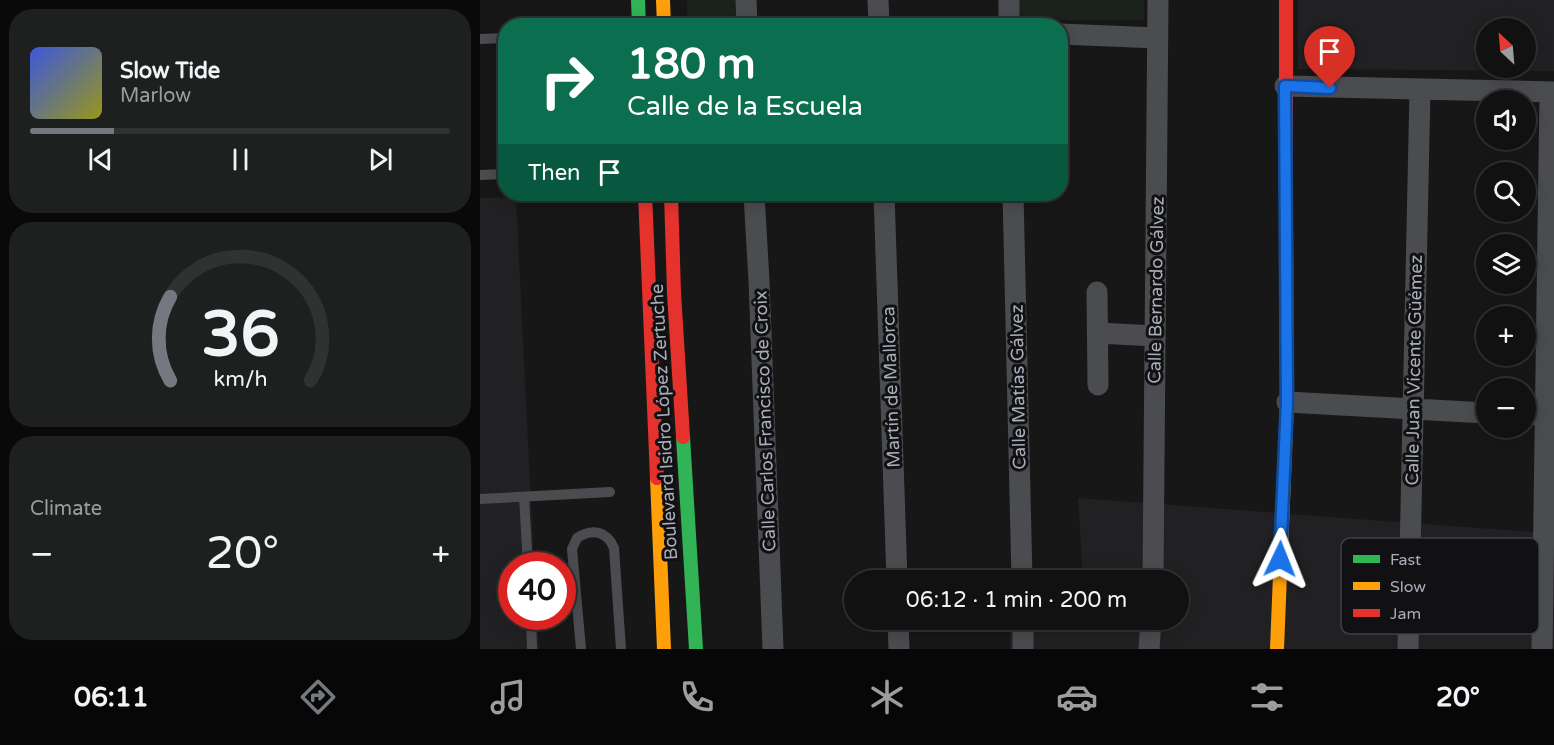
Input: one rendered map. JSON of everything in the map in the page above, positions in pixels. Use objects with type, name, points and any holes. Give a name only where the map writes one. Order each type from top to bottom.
[{"type":"main road","points":[[638,0],[639,18]]},
{"type":"main road","points":[[663,0],[664,18]]},
{"type":"main road","points":[[1277,649],[1287,402],[1286,0]]},
{"type":"main road","name":"Boulevard Isidro López Zertuche","points":[[645,201],[663,649]]},
{"type":"main road","name":"Boulevard Isidro López Zertuche","points":[[671,201],[674,293],[696,649]]},
{"type":"street","points":[[746,0],[747,18]]},
{"type":"street","points":[[878,0],[879,18]]},
{"type":"street","points":[[1009,0],[1009,18]]},
{"type":"street","name":"Calle Bernardo Gálvez","points":[[1153,570],[1158,0]]},
{"type":"street","points":[[1068,34],[1158,38]]},
{"type":"street","points":[[1285,86],[1552,92],[1542,415],[1542,649]]},
{"type":"street","name":"Calle Juan Vicente Güémez","points":[[1410,538],[1420,90]]},
{"type":"street","name":"Calle Carlos Francisco de Croix","points":[[754,201],[773,649]]},
{"type":"street","name":"Martín de Mallorca","points":[[884,201],[897,570]]},
{"type":"street","name":"Calle Matías Gálvez","points":[[1013,201],[1022,570]]},
{"type":"street","points":[[1097,292],[1098,385]]},
{"type":"street","points":[[1098,333],[1155,336]]},
{"type":"street","points":[[1287,402],[1476,413]]},
{"type":"street","points":[[898,630],[898,649]]},
{"type":"street","points":[[1023,630],[1023,649]]},
{"type":"street","points":[[1149,649],[1150,630]]},
{"type":"street","name":"Calle Juan Vicente Güémez","points":[[1408,634],[1408,649]]},
{"type":"lane","points":[[480,39],[498,38]]},
{"type":"lane","points":[[480,175],[498,174]]},
{"type":"lane","points":[[480,499],[610,492]]},
{"type":"lane","points":[[524,497],[527,552]]},
{"type":"lane","points":[[581,649],[572,549],[577,538],[592,531],[606,535],[614,548],[621,649]]},
{"type":"lane","points":[[531,630],[532,649]]},
{"type":"shaded area","points":[[687,0],[740,0],[740,18],[687,18]]},
{"type":"shaded area","points":[[1019,0],[1144,0],[1144,20],[1020,18]]},
{"type":"shaded area","points":[[1298,0],[1554,0],[1554,71],[1536,71],[1536,18],[1476,18],[1476,70],[1298,69]]},
{"type":"shaded area","points":[[480,198],[498,198],[498,201],[516,201],[533,552],[498,552],[498,630],[538,630],[539,649],[480,649]]},
{"type":"shaded area","points":[[1554,433],[1554,649],[1010,649],[1009,630],[1189,630],[1189,570],[1082,570],[1078,498],[1532,532],[1553,530]]},
{"type":"traffic: fast","points":[[638,0],[639,18]]},
{"type":"traffic: fast","points":[[683,437],[696,649]]},
{"type":"traffic: slow","points":[[663,0],[664,18]]},
{"type":"traffic: slow","points":[[1277,649],[1287,402],[1286,228]]},
{"type":"traffic: slow","points":[[657,478],[664,649]]},
{"type":"traffic: jam","points":[[1286,0],[1286,228]]},
{"type":"traffic: jam","points":[[645,201],[657,478]]},
{"type":"traffic: jam","points":[[671,201],[674,293],[683,437]]},
{"type":"route","points":[[1280,559],[1287,402],[1285,86],[1330,88]]}]
